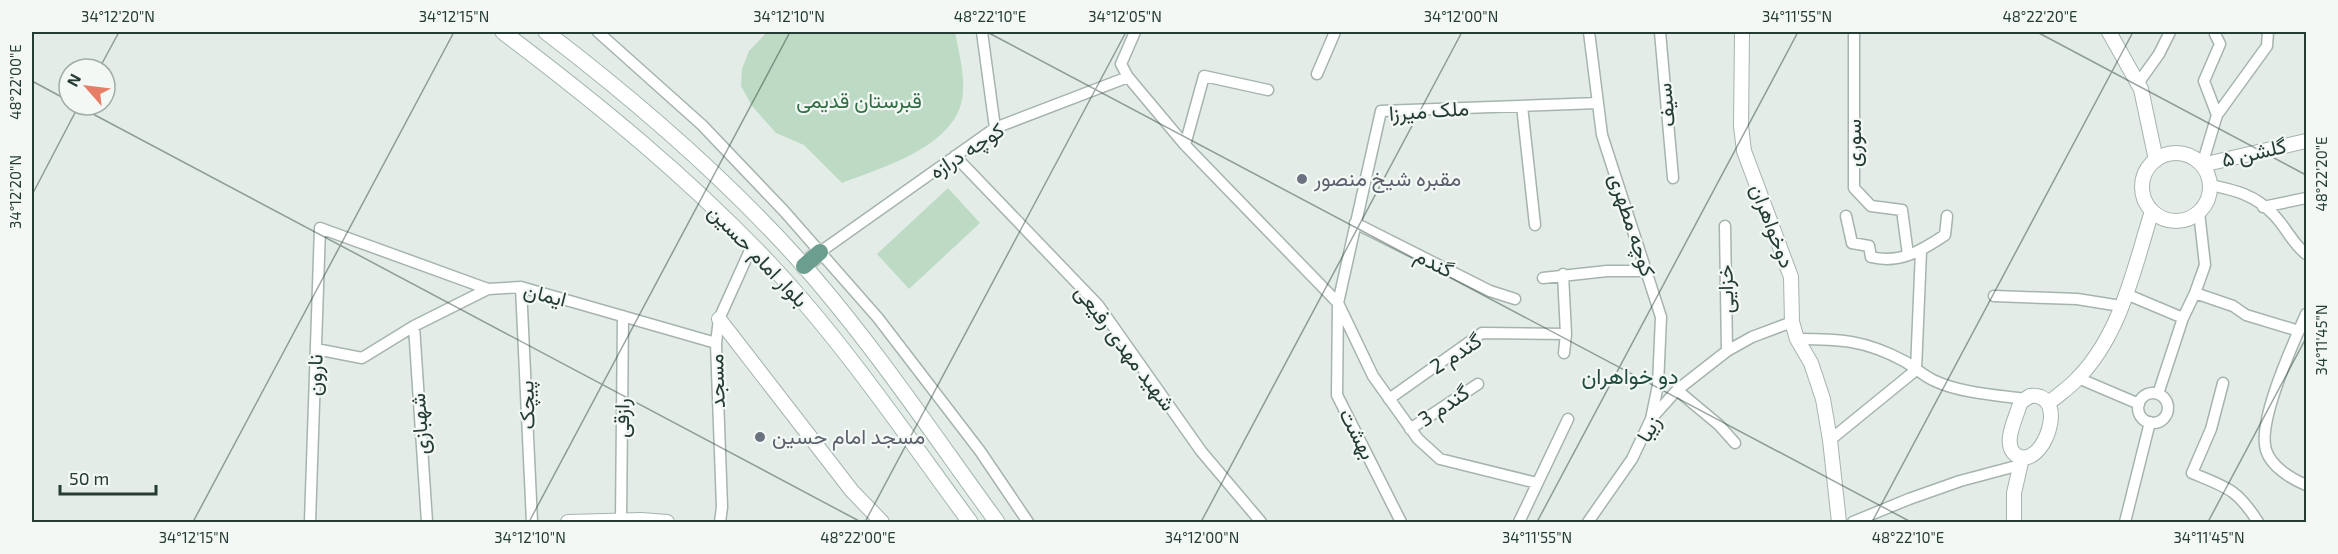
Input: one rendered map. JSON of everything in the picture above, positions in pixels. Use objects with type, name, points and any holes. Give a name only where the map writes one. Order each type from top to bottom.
[{"type":"main road","name":"بلوار امام حسین","points":[[503,32],[606,111],[687,183],[752,246],[808,307],[970,522]]},
{"type":"main road","name":"بلوار امام حسین","points":[[546,32],[615,85],[675,138],[740,198],[804,266],[887,370],[996,522]]},
{"type":"main road","points":[[804,266],[820,252]]},
{"type":"street","points":[[598,32],[612,36],[702,125],[878,318],[980,452],[1028,522]]},
{"type":"street","points":[[982,32],[995,128]]},
{"type":"street","points":[[1135,32],[1121,64],[1128,77],[1185,145],[1338,303],[1373,376],[1418,439],[1440,459],[1537,483]]},
{"type":"street","points":[[1317,74],[1335,32]]},
{"type":"street","name":"کوچه مطهری","points":[[1589,32],[1602,135],[1661,316],[1658,385],[1651,419]]},
{"type":"street","name":"سیف","points":[[1660,32],[1673,178]]},
{"type":"street","name":"دوخواهران","points":[[1742,32],[1741,126],[1744,151],[1791,277],[1792,322],[1797,339],[1811,363],[1822,399],[1830,440],[1839,522]]},
{"type":"street","name":"سوری","points":[[1854,32],[1854,188],[1871,206],[1902,210],[1908,255]]},
{"type":"street","points":[[2109,32],[2139,82],[2156,160]]},
{"type":"street","points":[[2139,82],[2159,54],[2170,32]]},
{"type":"street","points":[[2202,165],[2217,115],[2267,46],[2268,32]]},
{"type":"street","points":[[2215,34],[2220,44],[2204,81],[2217,115]]},
{"type":"street","points":[[1185,145],[1204,76],[1268,90]]},
{"type":"street","name":"کوچه درازه","points":[[820,252],[995,128],[1128,77]]},
{"type":"street","name":"ملک میرزا","points":[[1338,303],[1381,111],[1598,103]]},
{"type":"street","points":[[1522,106],[1535,225]]},
{"type":"street","name":"گلشن ۵","points":[[2202,165],[2307,141]]},
{"type":"street","points":[[2169,154],[2184,154],[2202,165],[2210,185],[2208,200],[2199,212],[2188,219],[2176,221],[2163,218],[2152,211],[2144,199],[2142,185],[2146,171],[2156,160],[2169,154]]},
{"type":"street","name":"شهید مهدی رفیعی","points":[[955,156],[1098,305],[1201,451],[1261,522]]},
{"type":"street","points":[[2210,185],[2240,191],[2273,213],[2297,246],[2307,254]]},
{"type":"street","points":[[2263,207],[2307,198]]},
{"type":"street","points":[[2049,403],[2078,378],[2105,341],[2124,300],[2152,211]]},
{"type":"street","points":[[2158,394],[2183,318],[2205,265],[2199,212]]},
{"type":"street","points":[[1846,216],[1852,243],[1869,246],[1871,256],[1886,261],[1921,251],[1946,236],[1947,216]]},
{"type":"street","name":"گندم","points":[[1355,223],[1490,291],[1515,299]]},
{"type":"street","name":"خزایی","points":[[1725,226],[1727,351]]},
{"type":"street","name":"نارون","points":[[310,522],[320,228],[488,289]]},
{"type":"street","name":"مسجد","points":[[720,522],[722,507],[716,343],[719,319],[752,246]]},
{"type":"street","points":[[1830,440],[1916,370],[1921,251]]},
{"type":"street","points":[[1543,278],[1563,274],[1647,271]]},
{"type":"street","points":[[1563,274],[1566,334],[1564,353]]},
{"type":"street","name":"ایمان","points":[[316,349],[362,358],[414,326],[488,289],[522,288],[716,343]]},
{"type":"street","name":"پیچک","points":[[522,288],[532,522]]},
{"type":"street","points":[[2195,293],[2233,306],[2246,315],[2299,331]]},
{"type":"street","points":[[1994,296],[2124,300],[2183,318]]},
{"type":"street","name":"بهشت","points":[[1338,303],[1337,395],[1401,522]]},
{"type":"street","points":[[2307,314],[2282,372],[2266,424],[2266,449],[2274,463],[2292,479],[2307,485]]},
{"type":"street","name":"رازقی","points":[[621,520],[623,316]]},
{"type":"street","points":[[719,319],[852,490],[882,522]]},
{"type":"street","name":"زیبا","points":[[1588,522],[1632,459],[1651,419],[1677,390],[1727,351],[1752,337],[1792,322]]},
{"type":"street","name":"شهبازی","points":[[414,326],[427,522]]},
{"type":"street","name":"گندم 2","points":[[1389,399],[1482,333],[1566,334]]},
{"type":"street","points":[[1797,339],[1839,339],[1871,345],[1907,362],[1936,382],[2025,399]]},
{"type":"street","points":[[2078,378],[2139,404]]},
{"type":"street","points":[[2223,383],[2211,429],[2192,473],[2227,487],[2244,499],[2258,522]]},
{"type":"street","name":"گندم 3","points":[[1410,429],[1478,384]]},
{"type":"street","points":[[1677,390],[1719,425],[1735,443]]},
{"type":"street","points":[[2158,394],[2166,400],[2168,410],[2160,421],[2146,421],[2139,414],[2139,404],[2144,396],[2158,394]]},
{"type":"street","points":[[1852,522],[1909,499],[2021,461],[2032,456],[2040,448],[2051,415],[2049,403],[2040,396],[2030,396],[2019,407],[2009,442],[2012,452],[2021,461]]},
{"type":"street","points":[[1519,522],[1568,419]]},
{"type":"street","points":[[2125,522],[2150,422]]},
{"type":"street","points":[[2014,522],[2014,493],[2021,461]]},
{"type":"street","points":[[568,522],[621,520],[667,522]]},
{"type":"green space","name":"قبرستان قدیمی","points":[[767,32],[955,32],[963,83],[962,100],[956,116],[945,131],[913,154],[842,183],[804,145],[776,133],[752,106],[741,86],[742,69],[749,51]]},
{"type":"green space","points":[[948,188],[980,223],[909,289],[877,254]]},
{"type":"place","name":"مقبره شیخ منصور","points":[[1302,179]]},
{"type":"place","name":"مسجد امام حسین","points":[[760,437]]},
{"type":"district","name":"دو خواهران","points":[[1630,376]]}]
